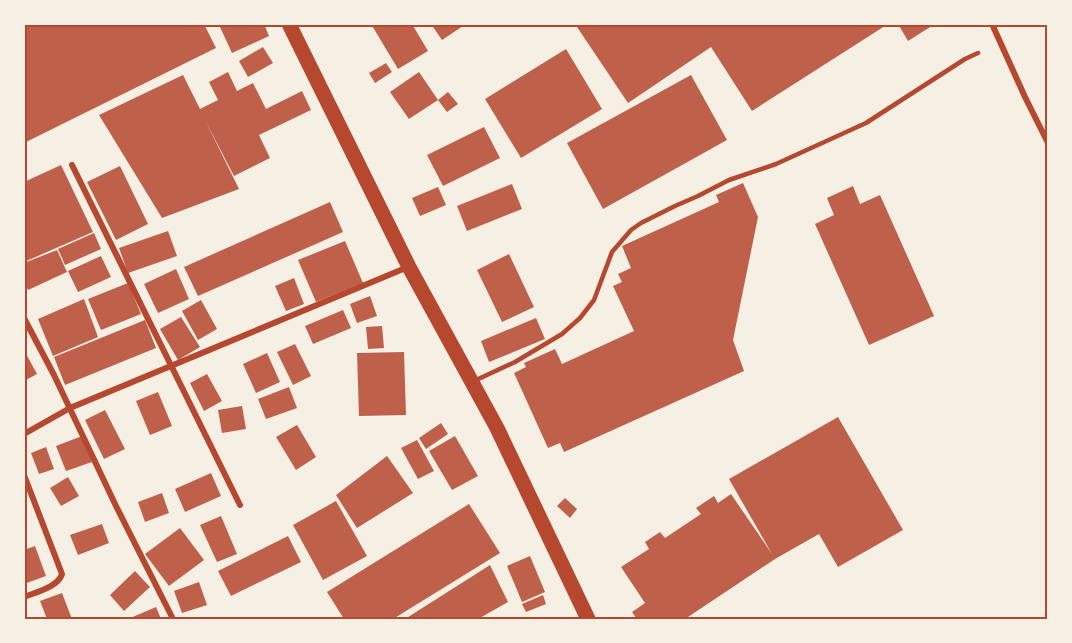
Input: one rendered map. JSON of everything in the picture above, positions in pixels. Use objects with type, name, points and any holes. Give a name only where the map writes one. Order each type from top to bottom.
[{"type":"main road","points":[[289,24],[409,267],[497,428],[588,619]]},
{"type":"street","points":[[992,24],[1048,143]]},
{"type":"street","points":[[72,165],[240,505]]},
{"type":"street","points":[[24,434],[70,408],[409,267]]},
{"type":"street","points":[[24,318],[173,619]]},
{"type":"street","points":[[24,475],[62,574],[54,584],[24,597]]},
{"type":"lane","points":[[471,383],[515,362],[562,334],[580,318],[594,300],[612,252],[631,230],[641,223],[729,180],[776,164],[866,123],[965,59],[978,53]]},
{"type":"building","points":[[24,24],[204,24],[216,48],[24,143]]},
{"type":"building","points":[[228,24],[264,24],[269,36],[232,53],[220,27]]},
{"type":"building","points":[[371,24],[412,24],[428,51],[398,69]]},
{"type":"building","points":[[431,24],[466,24],[442,40]]},
{"type":"building","points":[[575,24],[888,24],[752,111],[711,47],[628,103]]},
{"type":"building","points":[[898,24],[935,24],[908,41]]},
{"type":"building","points":[[263,47],[273,63],[248,77],[239,61]]},
{"type":"building","points":[[566,49],[602,109],[521,158],[485,99]]},
{"type":"building","points":[[386,63],[392,72],[375,83],[369,73]]},
{"type":"building","points":[[228,72],[237,91],[253,83],[266,109],[302,91],[311,110],[259,135],[270,158],[234,176],[206,122],[239,189],[162,218],[99,115],[183,75],[200,109],[218,100],[209,82]]},
{"type":"building","points":[[419,72],[438,100],[409,119],[390,92]]},
{"type":"building","points":[[691,75],[727,140],[603,209],[567,143]]},
{"type":"building","points":[[448,92],[458,104],[447,112],[438,100]]},
{"type":"building","points":[[484,127],[500,158],[443,186],[427,155]]},
{"type":"building","points":[[61,165],[93,232],[24,262],[24,182]]},
{"type":"building","points":[[120,166],[148,224],[116,240],[87,182]]},
{"type":"building","points":[[743,183],[758,217],[733,340],[744,371],[564,452],[560,443],[548,448],[514,373],[526,367],[524,363],[555,349],[562,364],[634,331],[613,286],[622,282],[618,274],[631,268],[622,246],[719,202],[716,195]]},
{"type":"building","points":[[512,184],[522,209],[467,231],[457,206]]},
{"type":"building","points":[[853,186],[860,204],[880,195],[934,316],[869,345],[815,224],[834,215],[827,198]]},
{"type":"building","points":[[438,187],[446,205],[420,216],[412,198]]},
{"type":"building","points":[[330,202],[343,232],[198,296],[184,267]]},
{"type":"building","points":[[168,231],[177,256],[128,273],[119,248]]},
{"type":"building","points":[[94,233],[101,249],[65,265],[58,249]]},
{"type":"building","points":[[345,241],[363,283],[316,302],[298,260]]},
{"type":"building","points":[[57,250],[67,272],[28,290],[24,282],[24,263]]},
{"type":"building","points":[[509,254],[534,307],[502,322],[477,270]]},
{"type":"building","points":[[101,256],[111,277],[78,292],[68,271]]},
{"type":"building","points":[[176,269],[189,299],[158,313],[144,284]]},
{"type":"building","points":[[294,278],[304,304],[286,311],[275,286]]},
{"type":"building","points":[[128,283],[141,314],[101,330],[88,299]]},
{"type":"building","points":[[370,296],[377,316],[357,323],[350,304]]},
{"type":"building","points":[[84,299],[98,337],[53,356],[38,319]]},
{"type":"building","points":[[201,300],[217,329],[198,340],[182,311]]},
{"type":"building","points":[[343,310],[351,328],[313,344],[305,326]]},
{"type":"building","points":[[181,317],[200,347],[178,360],[160,329]]},
{"type":"building","points":[[536,318],[545,339],[489,362],[481,341]]},
{"type":"building","points":[[145,320],[156,348],[65,385],[54,357]]},
{"type":"building","points":[[382,326],[384,348],[368,349],[366,327]]},
{"type":"building","points":[[295,344],[311,376],[293,385],[277,352]]},
{"type":"building","points":[[24,350],[37,374],[24,381]]},
{"type":"building","points":[[404,352],[406,415],[359,416],[357,353]]},
{"type":"building","points":[[267,353],[280,382],[256,393],[243,364]]},
{"type":"building","points":[[207,374],[222,401],[204,411],[190,383]]},
{"type":"building","points":[[289,387],[297,408],[266,419],[258,399]]},
{"type":"building","points":[[158,392],[172,426],[150,435],[136,401]]},
{"type":"building","points":[[242,406],[246,429],[222,433],[218,410]]},
{"type":"building","points":[[105,410],[125,449],[104,459],[85,420]]},
{"type":"building","points":[[838,417],[903,530],[838,567],[819,534],[775,559],[685,619],[637,619],[632,612],[645,603],[621,567],[649,549],[645,542],[660,532],[665,538],[701,514],[696,508],[714,496],[718,503],[731,494],[772,554],[729,479]]},
{"type":"building","points":[[441,423],[448,434],[426,449],[419,438]]},
{"type":"building","points":[[297,425],[316,457],[296,470],[276,437]]},
{"type":"building","points":[[82,436],[92,462],[66,471],[56,446]]},
{"type":"building","points":[[455,436],[478,476],[452,490],[429,451]]},
{"type":"building","points":[[417,440],[434,471],[418,479],[401,448]]},
{"type":"building","points":[[46,447],[54,469],[39,474],[31,453]]},
{"type":"building","points":[[387,456],[413,493],[357,528],[336,495]]},
{"type":"building","points":[[211,473],[221,496],[185,512],[175,489]]},
{"type":"building","points":[[68,477],[79,496],[61,506],[50,488]]},
{"type":"building","points":[[162,493],[169,513],[145,522],[138,502]]},
{"type":"building","points":[[565,498],[577,509],[570,518],[557,506]]},
{"type":"building","points":[[336,501],[367,556],[323,580],[293,525]]},
{"type":"building","points":[[469,504],[500,553],[393,619],[344,619],[327,592]]},
{"type":"building","points":[[221,516],[237,554],[217,562],[200,525]]},
{"type":"building","points":[[102,524],[109,543],[78,555],[70,535]]},
{"type":"building","points":[[180,528],[204,560],[169,586],[145,554]]},
{"type":"building","points":[[288,536],[301,562],[231,596],[218,571]]},
{"type":"building","points":[[35,546],[46,576],[24,584],[24,550]]},
{"type":"building","points":[[530,556],[545,592],[522,602],[507,566]]},
{"type":"building","points":[[490,565],[508,602],[478,619],[405,619]]},
{"type":"building","points":[[135,571],[150,587],[124,611],[110,595]]},
{"type":"building","points":[[199,582],[207,605],[182,613],[174,591]]},
{"type":"building","points":[[62,593],[72,619],[47,619],[40,601]]},
{"type":"building","points":[[543,595],[546,604],[526,612],[522,604]]},
{"type":"building","points":[[156,607],[161,619],[128,619]]}]
